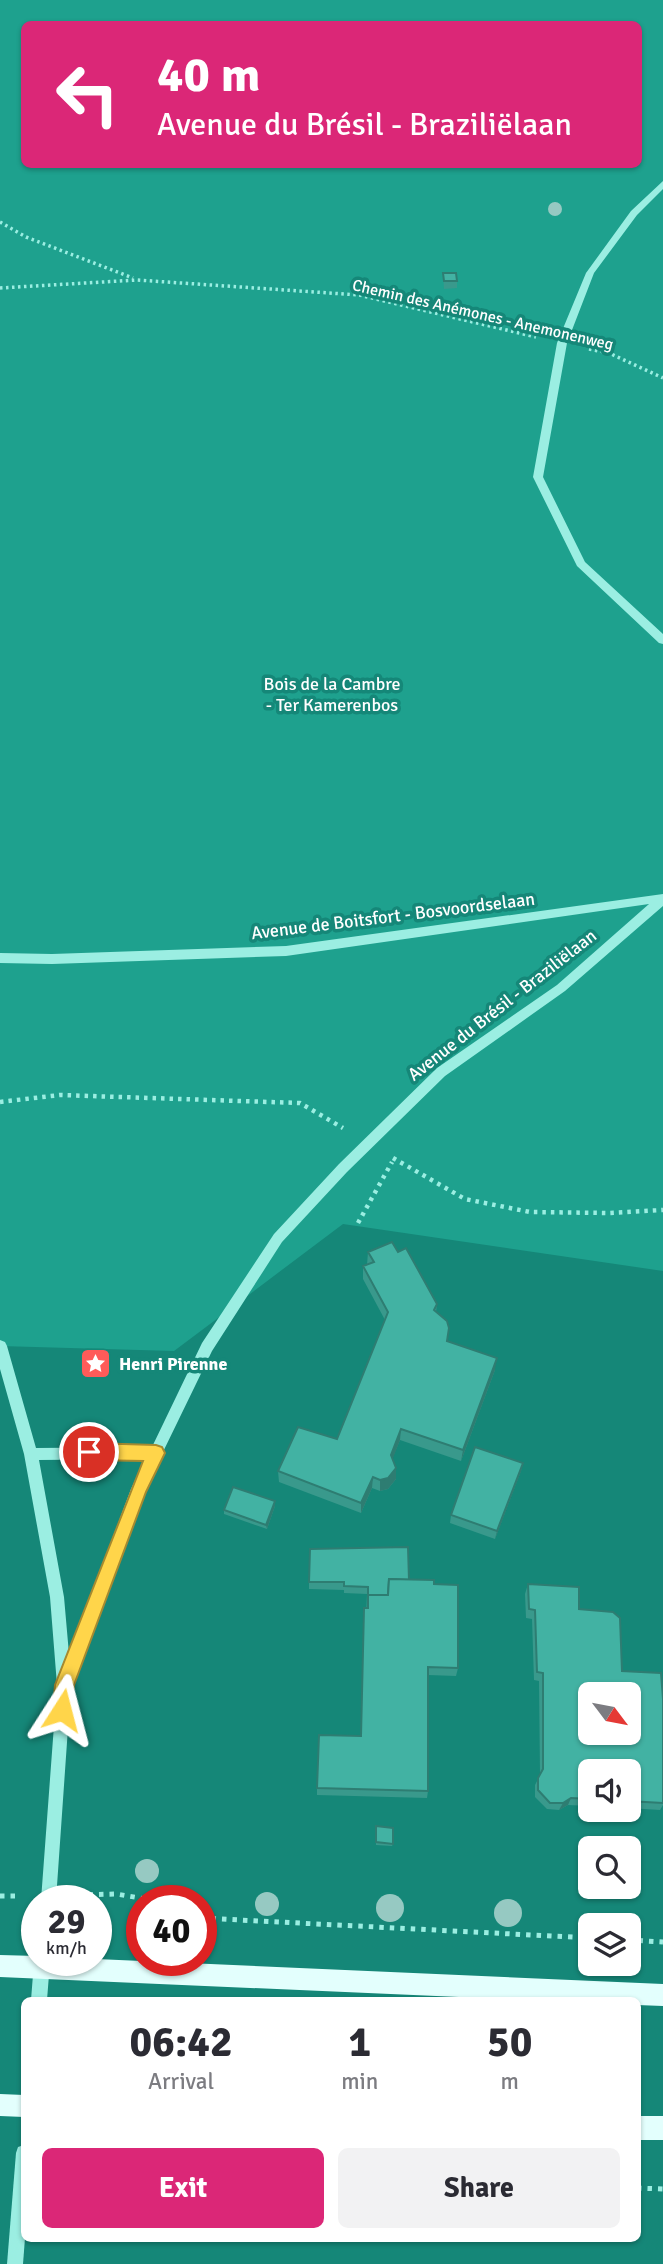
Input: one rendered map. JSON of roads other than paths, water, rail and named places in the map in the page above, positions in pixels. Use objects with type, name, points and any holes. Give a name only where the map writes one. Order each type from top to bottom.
[{"type":"main road","points":[[0,1966],[21,1965]]},
{"type":"main road","points":[[112,1967],[663,1995]]},
{"type":"main road","points":[[0,2105],[21,2106]]},
{"type":"main road","points":[[641,2127],[663,2129]]},
{"type":"street","points":[[663,184],[634,213],[590,273],[562,343],[538,477],[581,564],[663,640]]},
{"type":"street","name":"Avenue de Boitsfort - Bosvoordselaan","points":[[0,958],[52,959],[286,951],[663,898]]},
{"type":"street","name":"Avenue du Brésil - Braziliëlaan","points":[[64,1685],[138,1489],[207,1347],[278,1238],[343,1167],[441,1072],[561,988],[663,898]]},
{"type":"street","name":"Avenue du Brésil - Braziliëlaan","points":[[0,1346],[32,1454],[57,1597],[64,1685],[49,1885]]},
{"type":"street","points":[[32,1454],[156,1453]]},
{"type":"street","points":[[39,1997],[41,1976]]},
{"type":"street","points":[[15,2264],[21,2190]]},
{"type":"place","name":"Henri Pirenne","points":[[96,1364]]},
{"type":"park label","name":"Bois de la Cambre - Ter Kamerenbos","points":[[332,694]]}]
